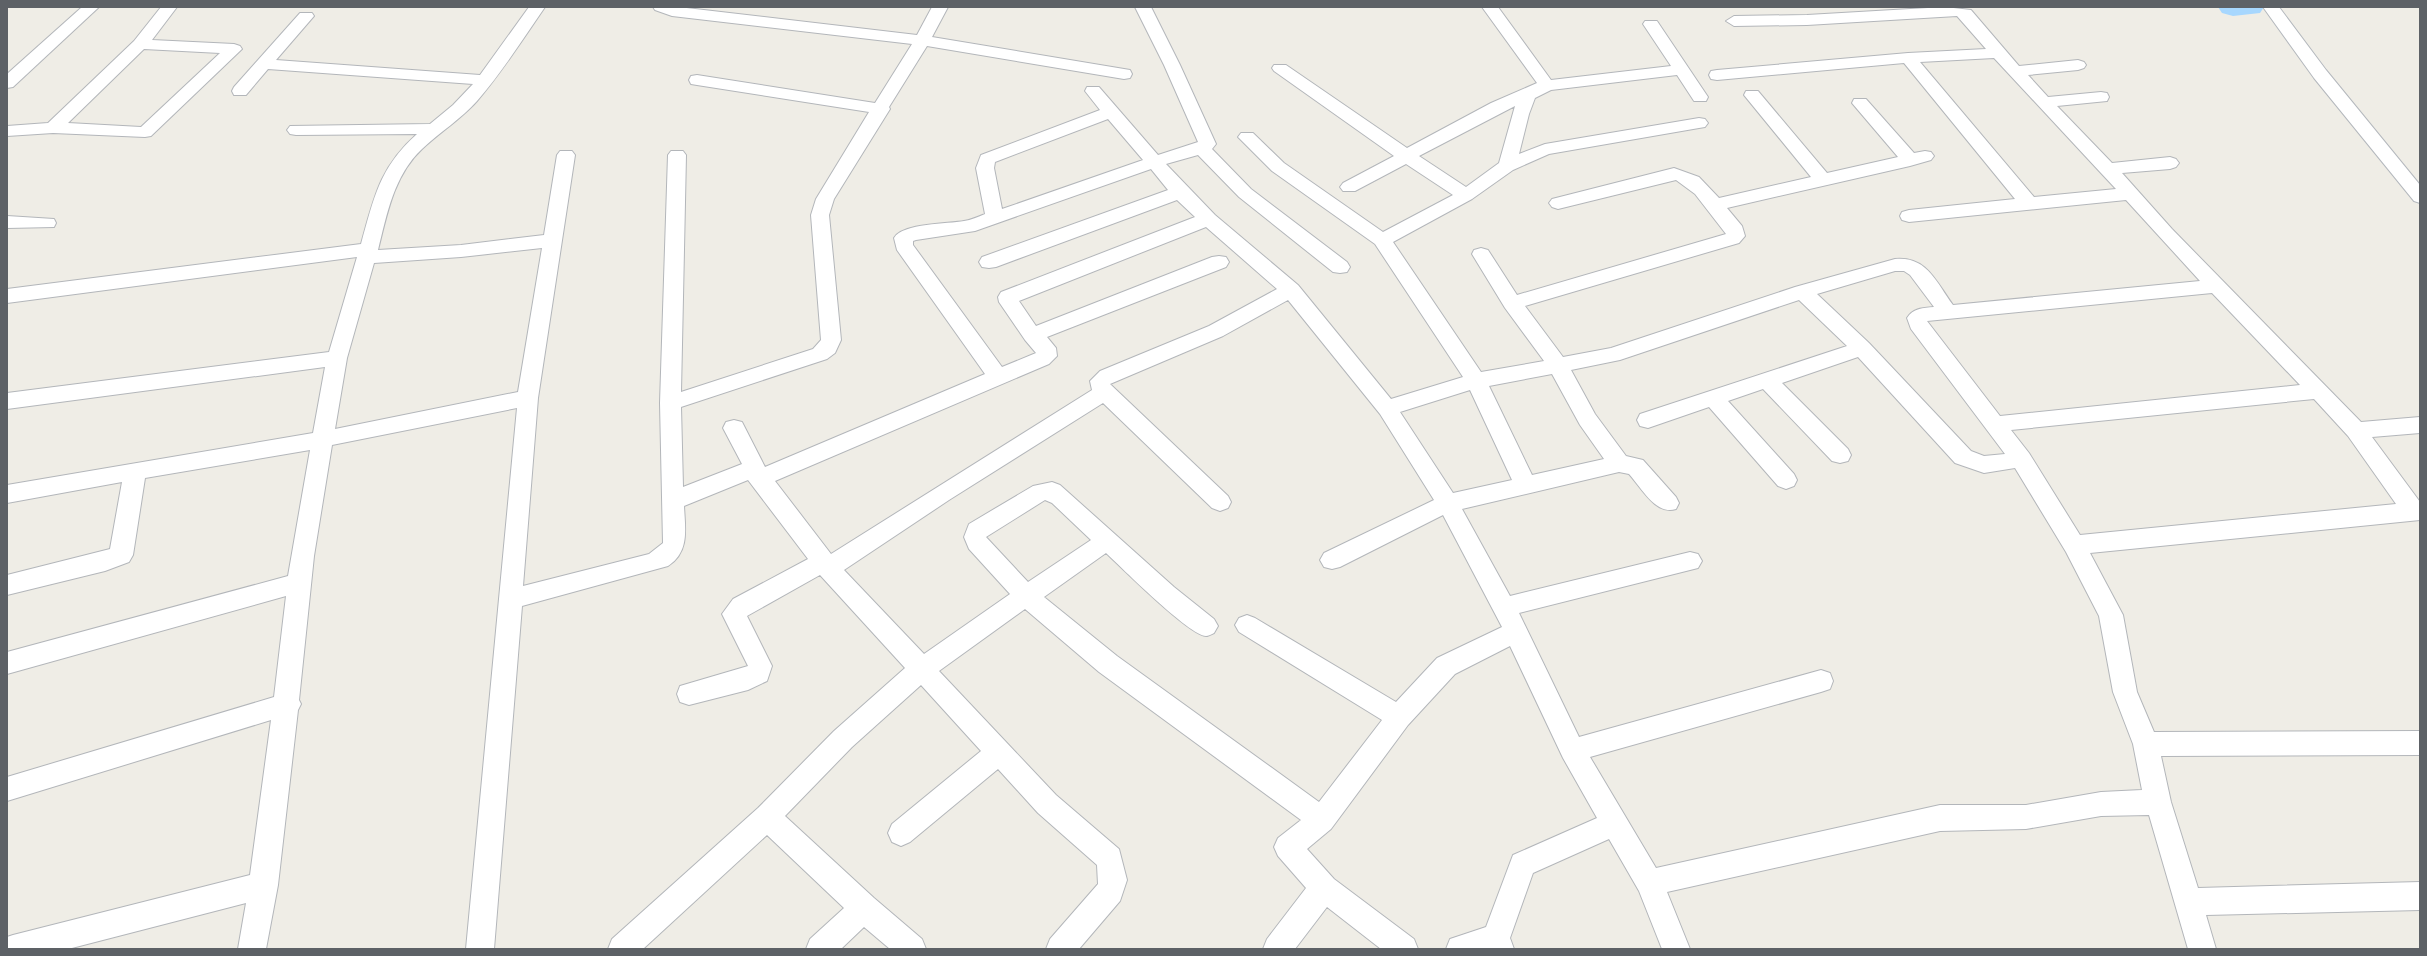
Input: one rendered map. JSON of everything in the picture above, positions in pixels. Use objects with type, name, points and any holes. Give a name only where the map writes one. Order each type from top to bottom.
[{"type":"street","points":[[7,83],[91,7]]},
{"type":"street","points":[[53,128],[140,44],[169,7]]},
{"type":"street","points":[[252,949],[264,885],[288,704],[299,583],[337,358],[388,182],[397,164],[411,147],[456,111],[484,80],[537,7]]},
{"type":"street","points":[[661,7],[672,11],[922,40],[1124,74]]},
{"type":"street","points":[[670,403],[820,354],[828,348],[831,340],[820,214],[825,199],[882,109],[940,7]]},
{"type":"street","points":[[998,378],[902,242],[903,238],[907,235],[968,227],[1154,162],[1201,148],[1207,144],[1207,141],[1143,7]]},
{"type":"street","points":[[1490,7],[1547,85]]},
{"type":"street","points":[[2271,7],[2320,74],[2420,197]]},
{"type":"street","points":[[1734,21],[1955,9],[1971,18],[1998,53],[2131,194],[2165,233],[2320,391],[2356,430],[2416,511]]},
{"type":"street","points":[[240,91],[264,64],[301,13]]},
{"type":"street","points":[[1651,24],[1700,97]]},
{"type":"street","points":[[7,131],[53,128],[145,132],[234,49],[140,44]]},
{"type":"street","points":[[1717,75],[1908,58],[1998,53]]},
{"type":"street","points":[[1908,58],[2029,203]]},
{"type":"street","points":[[264,64],[484,80]]},
{"type":"street","points":[[2015,71],[2078,65]]},
{"type":"street","points":[[1280,68],[1405,156],[1466,195]]},
{"type":"street","points":[[1349,187],[1510,101],[1528,95],[1547,85],[1681,70]]},
{"type":"street","points":[[697,80],[882,109]]},
{"type":"street","points":[[1093,91],[1112,111],[1180,192],[1208,219],[1291,290],[1387,408],[1448,503],[1517,631],[1572,750],[1649,883],[1676,949]]},
{"type":"street","points":[[1507,166],[1520,114],[1528,95]]},
{"type":"street","points":[[1752,95],[1823,180]]},
{"type":"street","points":[[2044,102],[2101,97]]},
{"type":"street","points":[[1715,205],[1917,158],[1860,103]]},
{"type":"street","points":[[995,218],[986,168],[987,159],[1112,111]]},
{"type":"street","points":[[1382,240],[1466,195],[1507,166],[1545,149],[1699,123]]},
{"type":"street","points":[[296,130],[433,129]]},
{"type":"street","points":[[1247,137],[1278,167],[1382,240],[1476,381],[1526,485]]},
{"type":"street","points":[[1201,148],[1245,193],[1340,267]]},
{"type":"street","points":[[511,599],[663,558],[670,552],[674,544],[670,403],[676,154]]},
{"type":"street","points":[[480,949],[528,398],[566,155]]},
{"type":"street","points":[[2107,169],[2170,162]]},
{"type":"street","points":[[1512,303],[1732,239],[1736,236],[1735,230],[1715,205],[1693,180],[1684,175],[1674,174],[1558,203]]},
{"type":"street","points":[[988,262],[1180,192]]},
{"type":"street","points":[[1909,216],[2131,194]]},
{"type":"street","points":[[760,478],[1047,356],[1046,348],[1032,335],[1009,302],[1008,297],[1208,219]]},
{"type":"street","points":[[7,222],[47,222]]},
{"type":"street","points":[[7,296],[368,253],[461,251],[553,240]]},
{"type":"street","points":[[1481,254],[1512,303],[1558,365],[1587,419],[1619,464]]},
{"type":"street","points":[[1032,335],[1219,262]]},
{"type":"street","points":[[1387,408],[1476,381],[1613,355],[1802,292],[1895,265],[1908,264],[1917,270],[1948,312]]},
{"type":"street","points":[[2202,949],[2158,802],[2146,744],[2125,692],[2111,615],[2074,545],[2021,459],[1996,424],[1918,324],[1917,318],[1921,315],[1948,312],[2216,286]]},
{"type":"street","points":[[1220,502],[1105,392],[1100,386],[1100,381],[1107,376],[1216,331],[1291,290]]},
{"type":"street","points":[[1802,292],[1862,348],[1963,458],[1973,464],[1986,466],[2021,459]]},
{"type":"street","points":[[1648,420],[1862,348]]},
{"type":"street","points":[[7,401],[337,358]]},
{"type":"street","points":[[1767,380],[1840,455]]},
{"type":"street","points":[[1996,424],[2320,391]]},
{"type":"street","points":[[689,694],[748,679],[758,673],[760,666],[734,614],[741,606],[826,565],[1105,392]]},
{"type":"street","points":[[7,494],[323,439],[528,398]]},
{"type":"street","points":[[1712,398],[1786,480]]},
{"type":"street","points":[[2356,430],[2420,425]]},
{"type":"street","points":[[734,428],[760,478]]},
{"type":"street","points":[[1332,560],[1448,503],[1619,464],[1635,466],[1668,503]]},
{"type":"street","points":[[673,501],[752,469],[826,565],[1048,804],[1109,858],[1113,869],[1113,880],[1110,891],[1060,949]]},
{"type":"street","points":[[7,585],[105,562],[121,554],[135,472]]},
{"type":"street","points":[[1206,626],[1166,594],[1052,491],[1041,492],[977,530],[975,537],[977,542],[1026,596],[1108,664],[1322,820]]},
{"type":"street","points":[[2074,545],[2416,511]]},
{"type":"street","points":[[622,949],[767,817],[843,739],[922,669],[1108,541]]},
{"type":"street","points":[[1504,607],[1690,561]]},
{"type":"street","points":[[7,663],[299,583]]},
{"type":"street","points":[[1247,625],[1399,717]]},
{"type":"street","points":[[1404,949],[1324,888],[1288,847],[1322,820],[1399,717],[1446,666],[1517,631]]},
{"type":"street","points":[[1572,750],[1821,681]]},
{"type":"street","points":[[7,789],[288,704]]},
{"type":"street","points":[[2146,744],[2420,743]]},
{"type":"street","points":[[901,833],[999,752]]},
{"type":"street","points":[[1649,883],[1940,818],[2026,817],[2101,804],[2158,802]]},
{"type":"street","points":[[767,817],[864,908],[912,949]]},
{"type":"street","points":[[1460,949],[1498,944],[1523,864],[1614,823]]},
{"type":"street","points":[[13,949],[264,885]]},
{"type":"street","points":[[1277,949],[1324,888]]},
{"type":"street","points":[[2187,902],[2420,896]]},
{"type":"street","points":[[820,949],[864,908]]},
{"type":"waterway","points":[[2233,7],[2249,7]]}]
